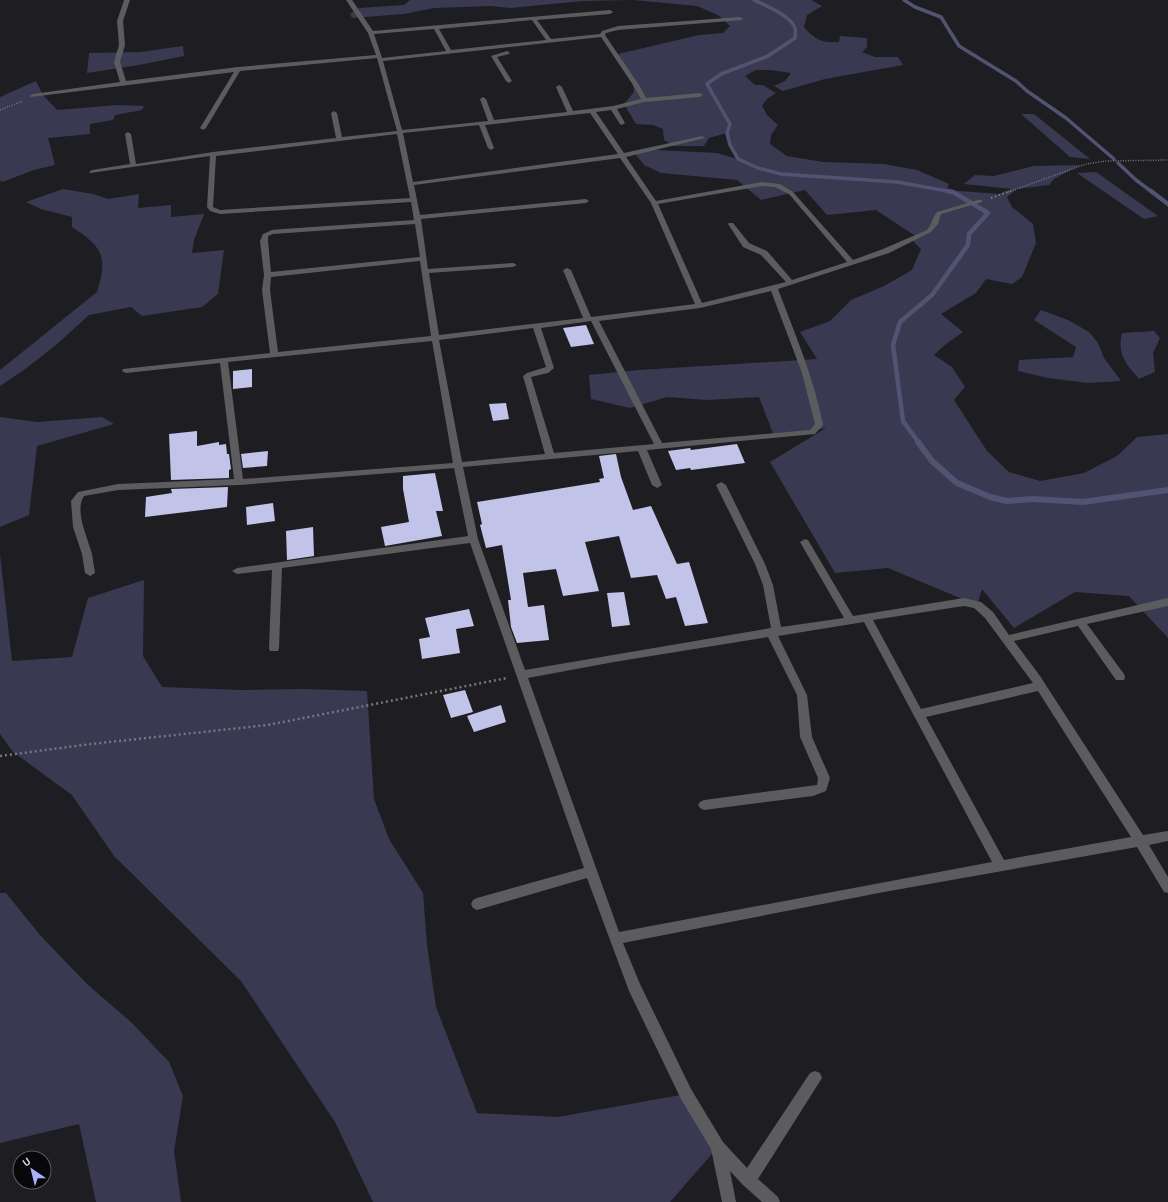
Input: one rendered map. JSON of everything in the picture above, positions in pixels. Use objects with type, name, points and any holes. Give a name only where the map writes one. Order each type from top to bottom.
[{"type":"street","points":[[123,82],[117,62],[122,46],[120,21],[127,0]]},
{"type":"street","points":[[348,0],[371,33],[400,132],[418,220],[435,338],[473,539],[591,872],[634,987],[686,1094],[718,1147],[748,1180],[773,1202]]},
{"type":"street","points":[[371,33],[610,12]]},
{"type":"street","points":[[533,18],[550,42]]},
{"type":"street","points":[[33,96],[123,82],[238,70],[520,48],[550,42],[602,35],[604,32],[618,28],[740,19]]},
{"type":"street","points":[[436,27],[450,53]]},
{"type":"street","points":[[602,35],[636,85],[644,100]]},
{"type":"street","points":[[509,81],[494,56],[511,52]]},
{"type":"street","points":[[203,128],[238,70]]},
{"type":"street","points":[[559,87],[571,113]]},
{"type":"street","points":[[92,172],[213,154],[592,111],[613,108],[644,100],[700,95]]},
{"type":"street","points":[[483,99],[492,122]]},
{"type":"street","points":[[613,108],[622,123]]},
{"type":"street","points":[[592,111],[654,204],[700,306]]},
{"type":"street","points":[[334,113],[340,140]]},
{"type":"street","points":[[481,123],[491,148]]},
{"type":"street","points":[[128,134],[133,165]]},
{"type":"street","points":[[410,184],[621,156],[702,138]]},
{"type":"street","points":[[213,154],[210,207],[212,210],[228,211],[414,200]]},
{"type":"street","points":[[654,204],[762,184],[773,184],[783,187],[791,193],[851,262]]},
{"type":"street","points":[[126,371],[435,338],[700,306],[774,288],[886,251],[930,231],[935,224],[936,217],[939,213],[980,200]]},
{"type":"street","points":[[274,355],[267,296],[268,275],[264,240],[265,235],[272,232],[418,220],[586,201]]},
{"type":"street","points":[[731,224],[746,245],[764,253],[790,282]]},
{"type":"street","points":[[268,275],[424,259]]},
{"type":"street","points":[[425,271],[513,265]]},
{"type":"street","points":[[567,270],[591,319],[659,445]]},
{"type":"street","points":[[90,573],[87,554],[78,527],[76,501],[81,494],[92,491],[118,488],[239,482],[458,465],[550,455],[812,432],[819,425],[816,406],[800,357],[774,288]]},
{"type":"street","points":[[536,325],[550,368],[546,371],[527,376],[550,455]]},
{"type":"street","points":[[224,361],[239,482]]},
{"type":"street","points":[[640,447],[656,485]]},
{"type":"street","points":[[704,804],[814,791],[822,788],[824,778],[806,737],[802,695],[774,632],[768,585],[760,564],[721,485]]},
{"type":"street","points":[[237,571],[473,539]]},
{"type":"street","points":[[805,542],[850,620]]},
{"type":"street","points":[[274,648],[277,565]]},
{"type":"street","points":[[522,675],[614,658],[964,602],[977,605],[989,615],[1040,686],[1140,841],[1168,888]]},
{"type":"street","points":[[1007,639],[1168,602]]},
{"type":"street","points":[[867,618],[1001,867]]},
{"type":"street","points":[[1080,622],[1120,677]]},
{"type":"street","points":[[918,714],[1040,686]]},
{"type":"street","points":[[615,938],[884,887],[1168,836]]},
{"type":"street","points":[[477,904],[591,872]]},
{"type":"street","points":[[748,1180],[815,1078]]},
{"type":"street","points":[[718,1147],[729,1202]]},
{"type":"path","points":[[0,110],[33,96]]},
{"type":"path","points":[[980,200],[1000,195],[1086,164],[1102,160],[1168,160]]},
{"type":"path","points":[[0,756],[91,744],[268,725],[522,675]]},
{"type":"shaded area","points":[[410,0],[633,0],[583,1],[510,8],[491,6],[434,8],[404,14],[352,18],[350,14],[359,8],[404,5]]},
{"type":"shaded area","points":[[633,0],[811,0],[822,6],[807,15],[804,27],[815,38],[823,41],[839,42],[840,36],[867,38],[867,47],[862,52],[875,57],[898,57],[903,65],[825,79],[783,91],[774,86],[785,81],[791,73],[756,70],[745,76],[755,85],[763,85],[776,93],[767,99],[762,106],[767,115],[778,125],[771,135],[770,144],[787,156],[823,162],[884,164],[917,170],[949,184],[947,190],[998,194],[1012,189],[964,184],[975,175],[994,176],[1034,166],[1080,165],[1054,179],[1049,185],[1017,189],[1007,197],[1012,207],[1033,224],[1036,243],[1022,277],[1012,284],[986,279],[976,293],[941,314],[963,332],[934,355],[952,367],[965,387],[954,400],[987,451],[1009,472],[1040,481],[1084,473],[1117,456],[1137,437],[1168,434],[1168,638],[1129,596],[1075,592],[1014,628],[982,589],[977,605],[888,568],[835,573],[770,462],[826,428],[774,436],[759,397],[707,400],[667,397],[630,408],[591,399],[589,375],[639,370],[817,359],[800,332],[830,321],[851,300],[884,286],[912,270],[921,249],[910,238],[917,237],[876,210],[827,215],[805,190],[761,200],[737,180],[661,173],[644,165],[633,151],[656,150],[717,153],[738,159],[730,145],[727,133],[709,138],[704,146],[674,146],[664,140],[663,129],[653,125],[636,124],[624,104],[634,92],[632,78],[618,54],[699,35],[723,33],[730,26],[718,15],[697,6]]},
{"type":"shaded area","points":[[183,46],[184,56],[87,73],[89,53],[140,52]]},
{"type":"shaded area","points":[[36,81],[43,95],[57,110],[117,105],[144,106],[142,110],[115,115],[113,120],[90,124],[90,134],[48,138],[55,165],[34,170],[2,182],[0,180],[0,97]]},
{"type":"shaded area","points":[[1021,114],[1034,114],[1090,159],[1070,157]]},
{"type":"shaded area","points":[[1096,172],[1158,216],[1144,219],[1077,173]]},
{"type":"shaded area","points":[[63,189],[93,194],[108,199],[139,194],[138,208],[171,205],[171,217],[204,214],[194,240],[192,253],[224,250],[218,294],[202,307],[142,316],[131,307],[89,315],[56,345],[24,370],[0,386],[0,370],[97,292],[102,270],[102,261],[96,247],[91,241],[72,227],[72,217],[41,209],[26,202]]},
{"type":"shaded area","points":[[1041,310],[1068,320],[1089,332],[1098,343],[1104,358],[1121,381],[1088,383],[1048,378],[1018,371],[1019,360],[1073,357],[1076,347],[1034,320]]},
{"type":"shaded area","points":[[1154,331],[1160,338],[1153,353],[1155,372],[1139,379],[1124,359],[1121,347],[1122,333]]},
{"type":"shaded area","points":[[0,417],[37,422],[102,417],[114,424],[37,446],[29,515],[0,527]]},
{"type":"shaded area","points":[[0,554],[12,661],[72,657],[88,598],[144,580],[143,656],[162,687],[242,690],[305,689],[367,691],[374,799],[389,839],[423,893],[427,945],[436,1007],[477,1113],[558,1117],[686,1094],[718,1147],[670,1202],[373,1202],[335,1122],[241,981],[114,856],[72,795],[13,752],[0,734]]},
{"type":"shaded area","points":[[0,893],[6,893],[40,935],[88,985],[131,1022],[169,1062],[183,1096],[174,1151],[181,1202],[96,1202],[79,1124],[0,1143]]},
{"type":"building","points":[[586,325],[594,344],[571,347],[563,328]]},
{"type":"building","points":[[252,369],[252,387],[233,389],[233,371]]},
{"type":"building","points":[[506,403],[509,419],[493,421],[489,404]]},
{"type":"building","points":[[197,431],[197,446],[219,442],[219,445],[226,444],[231,469],[229,470],[229,478],[171,480],[169,434]]},
{"type":"building","points":[[737,444],[745,463],[691,470],[690,468],[676,470],[668,451],[690,448],[691,450]]},
{"type":"building","points":[[268,451],[267,466],[243,468],[241,454]]},
{"type":"building","points":[[616,454],[621,477],[633,510],[651,506],[677,564],[689,562],[708,623],[685,626],[676,597],[666,599],[657,575],[631,578],[619,536],[585,542],[599,591],[563,596],[556,569],[523,573],[528,607],[544,605],[549,640],[517,643],[511,627],[508,600],[511,600],[502,545],[486,548],[480,525],[482,524],[477,502],[600,482],[599,479],[604,478],[599,456]]},
{"type":"building","points":[[435,473],[443,511],[436,511],[442,536],[385,546],[381,527],[409,522],[403,489],[403,476]]},
{"type":"building","points":[[228,487],[227,507],[145,517],[146,497],[172,493],[171,489]]},
{"type":"building","points":[[273,503],[275,521],[247,525],[246,507]]},
{"type":"building","points":[[313,527],[314,556],[287,560],[286,531]]},
{"type":"building","points":[[624,592],[630,625],[612,627],[607,593]]},
{"type":"building","points":[[469,609],[474,626],[456,629],[460,653],[422,659],[419,639],[430,637],[425,618]]},
{"type":"building","points":[[465,690],[473,712],[451,718],[443,695]]},
{"type":"building","points":[[501,705],[506,722],[474,732],[467,716]]},
{"type":"waterway","points":[[754,0],[777,11],[788,19],[795,28],[795,38],[768,56],[721,74],[707,84],[730,124],[727,133],[730,145],[738,159],[758,168],[781,174],[897,182],[953,192]]},
{"type":"waterway","points":[[904,0],[915,7],[941,17],[959,46],[1016,81],[1027,91],[1066,118],[1114,159]]},
{"type":"waterway","points":[[1118,163],[1136,180],[1152,192]]},
{"type":"waterway","points":[[947,191],[953,192]]},
{"type":"waterway","points":[[1151,191],[1168,204]]},
{"type":"waterway","points":[[919,443],[903,421],[893,345],[900,322],[932,295],[968,245],[969,234],[988,213],[953,192]]},
{"type":"waterway","points":[[918,442],[932,461],[957,483],[990,497],[1007,501],[1032,499],[1083,502],[1168,490]]}]
